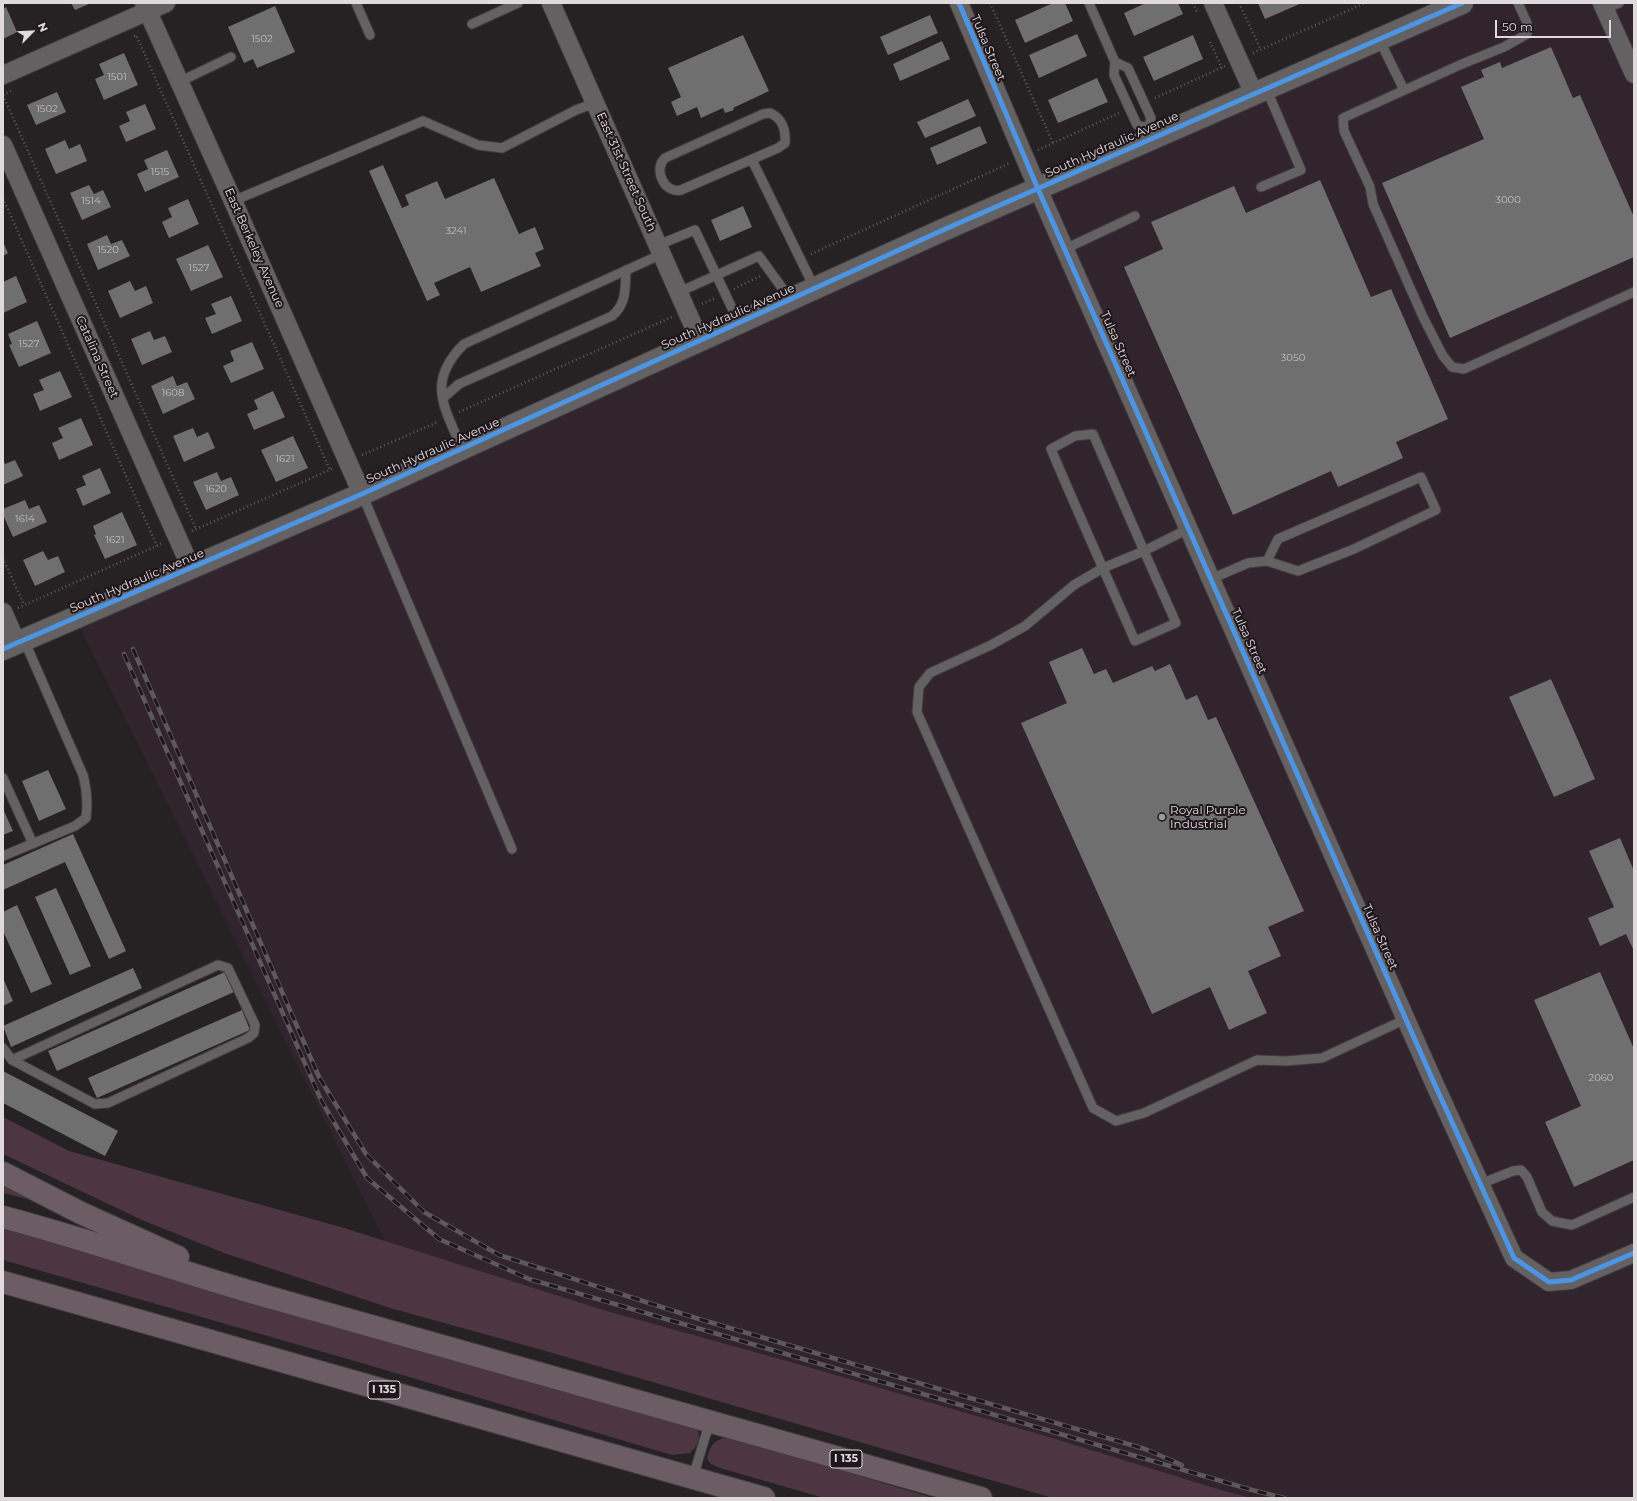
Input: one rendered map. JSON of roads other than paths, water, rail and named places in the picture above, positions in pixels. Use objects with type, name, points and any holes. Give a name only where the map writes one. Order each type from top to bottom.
[{"type":"highway","points":[[3,1172],[81,1213],[261,1295]]},
{"type":"highway","name":"I 135","points":[[3,1217],[261,1295],[981,1498]]},
{"type":"highway","name":"I 135","points":[[3,1282],[764,1498]]},
{"type":"street","points":[[3,75],[146,7],[166,3]]},
{"type":"street","name":"East 31st Street South","points":[[551,3],[700,341]]},
{"type":"street","name":"Tulsa Street","points":[[959,3],[1064,249],[1406,1019],[1514,1258],[1549,1282],[1571,1280],[1634,1253]]},
{"type":"street","points":[[1213,3],[1260,91]]},
{"type":"street","name":"South Hydraulic Avenue","points":[[15,644],[362,494],[462,449],[1038,189],[1150,133],[1260,91],[1460,3]]},
{"type":"street","points":[[1609,5],[1629,49],[1634,74]]},
{"type":"street","name":"East Berkeley Avenue","points":[[146,7],[234,201],[362,494]]},
{"type":"street","name":"Catalina Street","points":[[3,145],[191,568]]},
{"type":"street","points":[[3,612],[15,644]]},
{"type":"lane","points":[[356,3],[370,35]]},
{"type":"lane","points":[[472,24],[518,3]]},
{"type":"lane","points":[[1089,3],[1115,62],[1114,75],[1137,125],[1150,133],[1151,118],[1128,68],[1115,62]]},
{"type":"lane","points":[[1518,3],[1527,23],[1527,34],[1504,47],[1462,64],[1343,118],[1344,131],[1370,187],[1373,204],[1423,317],[1443,356],[1452,367],[1464,369],[1612,300],[1634,292]]},
{"type":"lane","points":[[1379,39],[1404,90]]},
{"type":"lane","points":[[179,82],[231,57]]},
{"type":"lane","points":[[1260,91],[1300,170],[1261,187]]},
{"type":"lane","points":[[234,201],[422,121],[478,145],[502,148],[576,110],[595,103]]},
{"type":"lane","points":[[770,113],[775,115],[784,128],[785,143],[778,148],[752,160],[676,191],[671,190],[664,184],[660,168],[661,162],[665,158],[763,114],[770,113]]},
{"type":"lane","points":[[752,160],[815,289]]},
{"type":"lane","points":[[1064,249],[1135,216]]},
{"type":"lane","points":[[462,449],[444,405],[441,382],[447,365],[454,354],[464,344],[626,270],[696,230],[739,323]]},
{"type":"lane","points":[[679,292],[759,256],[790,300]]},
{"type":"lane","points":[[443,398],[459,384],[612,316],[620,309],[625,294],[626,270]]},
{"type":"lane","points":[[1093,434],[1144,550],[1176,623],[1135,640],[1051,449],[1075,436],[1093,434]]},
{"type":"lane","points":[[1211,579],[1248,563],[1267,561],[1298,571],[1354,549],[1436,510],[1421,477],[1278,539],[1267,561]]},
{"type":"lane","points":[[362,494],[512,849]]},
{"type":"lane","points":[[1188,529],[1103,568],[1074,585],[1026,626],[991,646],[930,673],[919,687],[917,712],[1093,1108],[1116,1121],[1144,1113],[1257,1060],[1286,1061],[1322,1058],[1406,1019]]},
{"type":"lane","points":[[3,856],[75,826],[86,818],[88,806],[87,791],[83,775],[15,644]]},
{"type":"lane","points":[[3,778],[33,844]]},
{"type":"lane","points":[[3,1048],[12,1060],[95,1104],[108,1103],[248,1038],[254,1033],[255,1025],[228,968],[218,965],[12,1060]]},
{"type":"lane","points":[[1480,1184],[1513,1171],[1522,1170],[1528,1177],[1542,1212],[1552,1221],[1572,1225],[1634,1197]]},
{"type":"lane","points":[[693,1477],[710,1421]]},
{"type":"railway","points":[[133,649],[319,1077],[366,1154],[424,1212],[499,1255],[699,1319],[1145,1449],[1182,1465]]},
{"type":"railway","points":[[124,654],[322,1102],[367,1178],[439,1239],[529,1279],[1252,1490],[1284,1498]]},
{"type":"place","name":"Royal Purple Industrial","points":[[1162,817]]}]
